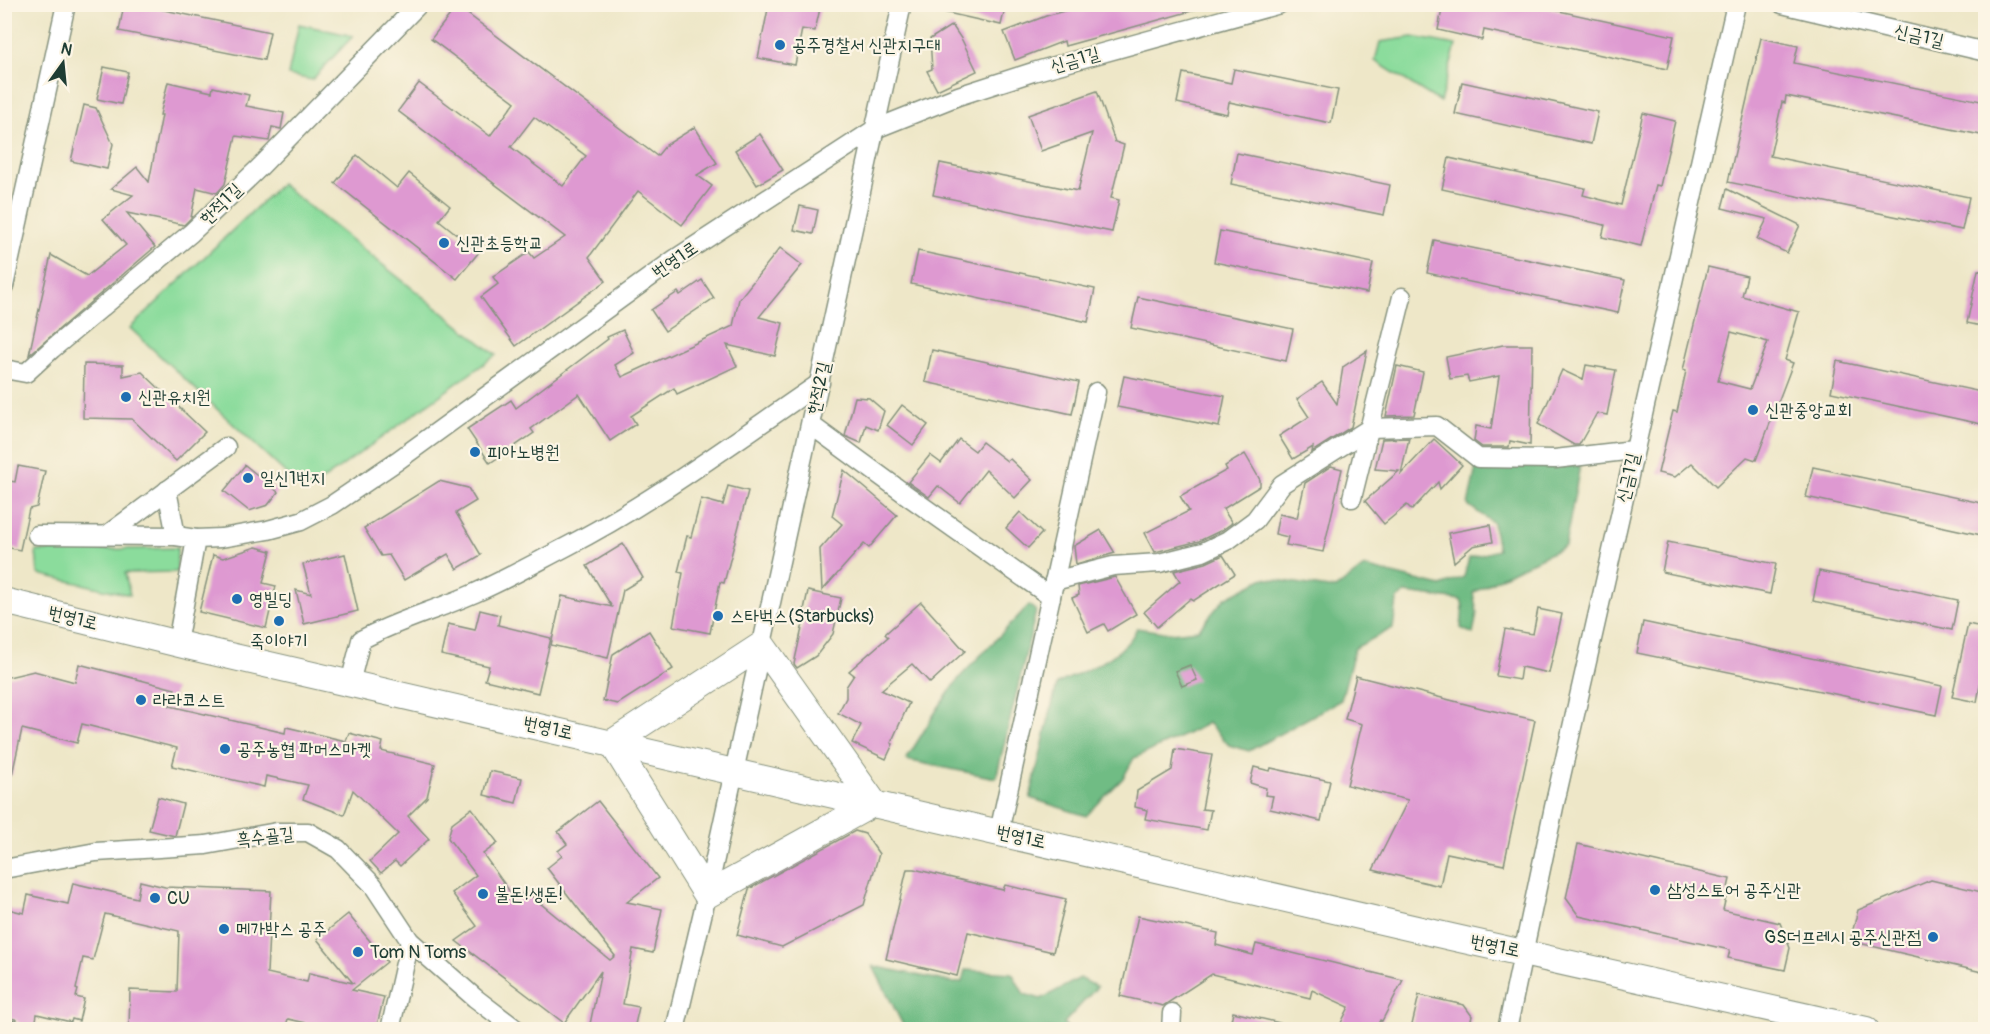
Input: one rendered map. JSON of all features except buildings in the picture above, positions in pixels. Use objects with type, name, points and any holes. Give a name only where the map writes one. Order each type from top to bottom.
[{"type":"main road","name":"번영1로","points":[[4,602],[1522,952],[1866,1029]]},
{"type":"main road","points":[[762,645],[874,803],[707,895],[612,743],[762,645]]},
{"type":"street","points":[[4,286],[66,4]]},
{"type":"street","name":"한적1길","points":[[4,369],[26,373],[191,233],[260,167],[419,4]]},
{"type":"street","name":"한적2길","points":[[675,1029],[735,771],[902,4]]},
{"type":"street","name":"신금1길","points":[[875,129],[958,96],[1033,72],[1280,4]]},
{"type":"street","name":"신금1길","points":[[1507,1029],[1522,952],[1634,450],[1736,4]]},
{"type":"street","name":"신금1길","points":[[1782,4],[1986,52]]},
{"type":"street","name":"번영1로","points":[[37,535],[221,538],[268,530],[301,521],[332,504],[397,461],[675,259],[875,129]]},
{"type":"street","points":[[1352,498],[1402,297]]},
{"type":"street","points":[[351,683],[361,640],[382,629],[474,593],[567,547],[666,488],[820,383]]},
{"type":"street","points":[[999,832],[1096,392]]},
{"type":"street","points":[[811,425],[908,496],[1052,589]]},
{"type":"street","points":[[1052,589],[1113,566],[1159,563],[1203,552],[1228,540],[1255,520],[1282,484],[1370,428],[1437,426],[1478,458],[1555,459],[1634,450]]},
{"type":"street","points":[[107,535],[226,447]]},
{"type":"street","points":[[167,490],[176,536]]},
{"type":"street","points":[[177,643],[196,539]]},
{"type":"street","name":"흑수골길","points":[[4,869],[96,852],[206,845],[277,832],[308,832],[338,849],[373,885],[410,941],[475,998],[517,1029]]},
{"type":"street","points":[[390,1029],[410,941]]},
{"type":"street","points":[[4,1028],[10,1029]]},
{"type":"green space","points":[[299,24],[353,36],[312,80],[288,75]]},
{"type":"green space","points":[[1413,37],[1456,45],[1440,102],[1375,61],[1380,42]]},
{"type":"green space","points":[[281,184],[496,355],[306,492],[130,328]]},
{"type":"green space","points":[[1580,465],[1565,546],[1473,593],[1477,613],[1473,634],[1461,628],[1463,606],[1461,600],[1405,593],[1397,600],[1393,628],[1355,648],[1341,700],[1249,751],[1229,745],[1208,723],[1134,758],[1123,778],[1086,816],[1030,798],[1057,684],[1113,655],[1131,638],[1137,628],[1171,633],[1198,630],[1225,598],[1264,578],[1335,589],[1364,567],[1441,586],[1464,577],[1469,558],[1498,550],[1493,523],[1468,505],[1476,468]]},
{"type":"green space","points":[[177,548],[177,572],[125,573],[130,595],[38,574],[36,551]]},
{"type":"green space","points":[[1029,605],[1036,611],[996,778],[906,760],[960,677]]},
{"type":"green space","points":[[873,966],[955,983],[962,982],[965,970],[1012,973],[1024,994],[1041,999],[1080,978],[1097,987],[1064,1023],[1068,1029],[905,1029]]},
{"type":"place","name":"공주경찰서 신관지구대","points":[[780,45]]},
{"type":"place","name":"신관초등학교","points":[[444,243]]},
{"type":"place","name":"신관유치원","points":[[126,397]]},
{"type":"place","name":"신관중앙교회","points":[[1753,410]]},
{"type":"place","name":"피아노병원","points":[[475,452]]},
{"type":"place","name":"일신1번지","points":[[248,478]]},
{"type":"place","name":"영빌딩","points":[[237,599]]},
{"type":"place","name":"스타벅스(Starbucks)","points":[[718,616]]},
{"type":"place","name":"죽이야기","points":[[279,621]]},
{"type":"place","name":"라라코스트","points":[[141,700]]},
{"type":"place","name":"공주농협 파머스마켓","points":[[225,749]]},
{"type":"place","name":"삼성스토어 공주신관","points":[[1655,890]]},
{"type":"place","name":"불돈!생돈!","points":[[483,894]]},
{"type":"place","name":"CU","points":[[155,898]]},
{"type":"place","name":"메가박스 공주","points":[[224,929]]},
{"type":"place","name":"GS더프레시 공주신관점","points":[[1933,937]]},
{"type":"place","name":"Tom N Toms","points":[[358,952]]}]
